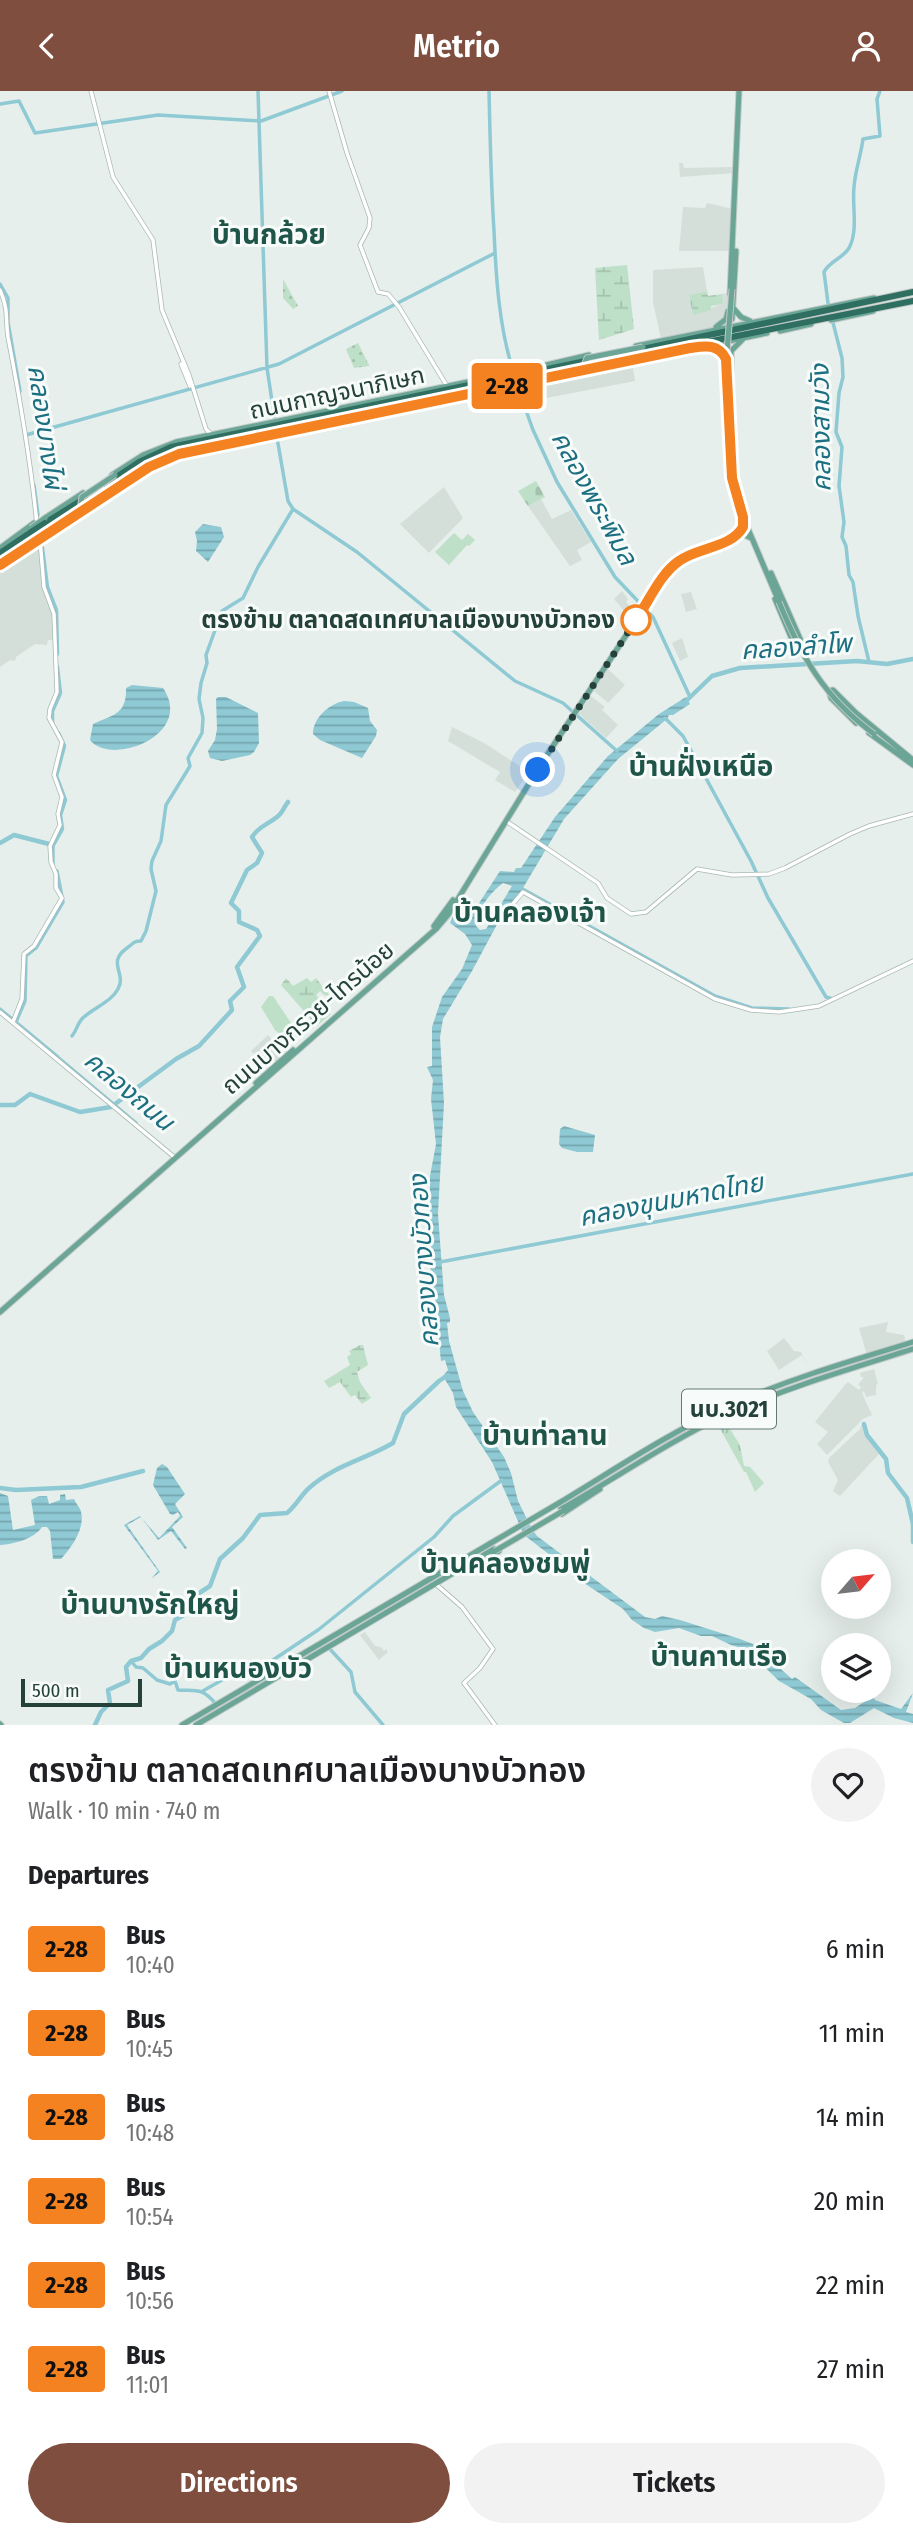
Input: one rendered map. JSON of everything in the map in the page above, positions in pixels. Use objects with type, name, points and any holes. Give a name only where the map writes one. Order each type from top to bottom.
[{"type":"highway","name":"ถนนกาญจนาภิเษก","points":[[0,550],[32,535],[139,462],[158,452],[191,442],[291,427],[437,397],[829,313],[880,298],[913,292]]},
{"type":"highway","name":"ถนนกาญจนาภิเษก","points":[[829,313],[882,308],[913,301]]},
{"type":"highway","name":"ถนนกาญจนาภิเษก","points":[[46,526],[79,510],[160,457],[321,415],[489,384]]},
{"type":"highway","points":[[370,405],[401,395]]},
{"type":"highway","points":[[409,406],[437,397]]},
{"type":"highway","points":[[309,414],[321,415]]},
{"type":"highway","points":[[291,427],[326,424]]},
{"type":"highway","name":"ถนนกาญจนาภิเษก","points":[[0,563],[32,535]]},
{"type":"main road","points":[[741,91],[729,351],[730,415],[733,485],[751,538],[757,546]]},
{"type":"main road","points":[[734,250],[733,307],[731,321],[728,315],[734,250]]},
{"type":"main road","points":[[733,307],[741,317],[754,321]]},
{"type":"main road","points":[[690,348],[539,382],[531,379],[529,373],[531,368],[754,321],[829,313]]},
{"type":"main road","points":[[671,339],[590,358],[585,363],[590,367],[707,345],[746,337],[829,313]]},
{"type":"main road","points":[[707,331],[721,324],[728,315]]},
{"type":"main road","points":[[730,415],[731,351],[746,337]]},
{"type":"main road","points":[[707,345],[721,351],[726,359]]},
{"type":"main road","points":[[731,351],[727,349],[726,359],[737,490],[800,651],[840,706],[913,763]]},
{"type":"main road","points":[[539,373],[560,362]]},
{"type":"main road","points":[[539,373],[567,374]]},
{"type":"main road","points":[[447,386],[309,414],[276,428],[166,458],[148,465],[90,503],[83,504],[82,496],[153,450],[176,442],[214,434],[276,428],[326,424],[464,395],[496,392],[502,389],[503,381],[501,377],[493,375],[447,386]]},
{"type":"main road","points":[[461,383],[489,384]]},
{"type":"main road","points":[[464,395],[489,384]]},
{"type":"main road","points":[[46,526],[153,450]]},
{"type":"main road","points":[[79,510],[166,458]]},
{"type":"main road","points":[[732,539],[741,530],[743,517]]},
{"type":"main road","points":[[0,550],[36,522]]},
{"type":"main road","name":"ถนนบางกรวย-ไทรน้อย","points":[[0,1310],[437,928],[666,575],[677,562],[711,546],[747,534],[751,538]]},
{"type":"main road","points":[[0,563],[40,541]]},
{"type":"main road","points":[[769,574],[801,641],[801,648],[796,647],[788,631],[769,574]]},
{"type":"main road","points":[[833,690],[913,763],[850,718],[831,698],[829,691],[833,690]]},
{"type":"main road","name":"ถนนบางกรวย-ไทรน้อย","points":[[112,1213],[198,1136]]},
{"type":"main road","name":"นบ.3021","points":[[561,1507],[603,1487],[676,1444],[765,1402],[893,1359],[913,1347]]},
{"type":"main road","name":"นบ.3021","points":[[196,1725],[391,1606],[724,1416],[772,1393],[874,1362],[913,1347]]},
{"type":"main road","name":"นบ.3021","points":[[561,1507],[648,1449],[724,1408],[784,1384],[913,1347]]},
{"type":"main road","name":"นบ.3021","points":[[561,1507],[662,1444],[710,1418],[772,1393],[913,1347]]},
{"type":"main road","points":[[874,1362],[893,1359]]},
{"type":"main road","points":[[765,1402],[784,1384]]},
{"type":"main road","points":[[648,1449],[662,1444]]},
{"type":"main road","points":[[659,1451],[676,1444]]},
{"type":"main road","points":[[603,1487],[547,1523],[538,1521],[538,1515],[543,1511],[617,1468]]},
{"type":"main road","points":[[448,1568],[504,1534],[513,1533],[515,1542],[460,1573]]},
{"type":"main road","name":"นบ.3021","points":[[182,1725],[448,1568],[493,1547]]},
{"type":"main road","name":"นบ.3021","points":[[202,1725],[460,1573],[493,1547]]},
{"type":"main road","name":"นบ.3021","points":[[188,1725],[403,1603],[493,1547]]},
{"type":"main road","points":[[391,1606],[403,1595]]},
{"type":"main road","points":[[392,1613],[403,1603]]},
{"type":"main road","points":[[279,1667],[297,1663]]},
{"type":"main road","points":[[287,1675],[297,1663]]},
{"type":"street","points":[[90,91],[113,177],[152,237],[160,306],[206,429],[214,434]]},
{"type":"street","points":[[329,94],[371,221],[360,242],[377,290],[388,294],[399,307],[447,386]]},
{"type":"street","points":[[0,290],[7,306],[7,328],[40,541],[44,587],[54,614],[57,692],[49,719],[62,745],[54,775],[62,797],[58,814],[60,825],[51,844],[51,862],[61,901],[34,946],[24,954],[22,999],[14,1021]]},
{"type":"street","points":[[194,392],[204,430],[200,437]]},
{"type":"street","points":[[504,825],[537,842],[598,883],[608,899],[622,910],[634,914],[646,911],[698,868],[732,875],[769,874],[870,826],[913,814]]},
{"type":"street","points":[[512,905],[523,892],[715,999],[751,1010],[787,1011],[819,1006],[913,961]]},
{"type":"street","points":[[0,1012],[173,1156]]},
{"type":"street","points":[[438,1585],[462,1607],[493,1649],[480,1668],[464,1683],[495,1725]]},
{"type":"shaded area","points":[[679,163],[683,163],[684,168],[735,167],[735,173],[680,177]]},
{"type":"shaded area","points":[[707,203],[733,209],[730,251],[679,251],[683,207],[705,208]]},
{"type":"shaded area","points":[[703,267],[707,291],[689,295],[693,315],[722,304],[722,294],[729,293],[728,313],[717,325],[708,329],[661,339],[653,302],[653,270]]},
{"type":"shaded area","points":[[632,363],[635,381],[526,402],[522,387]]},
{"type":"shaded area","points":[[444,487],[463,518],[429,553],[400,524]]},
{"type":"shaded area","points":[[541,499],[552,519],[571,510],[591,542],[577,550],[582,560],[570,566],[528,506]]},
{"type":"shaded area","points":[[39,543],[43,584],[52,607],[53,640],[48,640],[47,645],[35,644],[16,657],[15,661],[10,660],[0,667],[0,568],[19,556],[25,556],[29,549]]},
{"type":"shaded area","points":[[622,591],[633,610],[631,619],[614,599]]},
{"type":"shaded area","points":[[691,592],[697,609],[686,612],[681,594]]},
{"type":"shaded area","points":[[682,638],[688,657],[680,661],[672,643]]},
{"type":"shaded area","points":[[608,669],[625,685],[608,703],[594,691]]},
{"type":"shaded area","points":[[591,696],[605,707],[602,710],[618,725],[606,738],[579,714]]},
{"type":"shaded area","points":[[452,727],[484,743],[529,772],[515,792],[495,780],[500,772],[448,741]]},
{"type":"shaded area","points":[[268,1035],[286,1055],[277,1063],[273,1059],[265,1065],[251,1051]]},
{"type":"shaded area","points":[[888,1322],[886,1332],[904,1335],[906,1343],[867,1355],[859,1328]]},
{"type":"shaded area","points":[[784,1338],[794,1351],[801,1352],[812,1373],[802,1355],[779,1370],[767,1351]]},
{"type":"shaded area","points":[[874,1369],[878,1384],[876,1395],[866,1397],[864,1391],[862,1393],[872,1415],[863,1419],[827,1455],[817,1444],[828,1432],[815,1422],[848,1382],[859,1390],[861,1387],[858,1385],[864,1377],[861,1377],[860,1373]]},
{"type":"shaded area","points":[[862,1424],[864,1432],[879,1454],[840,1496],[833,1491],[838,1480],[828,1462],[829,1458]]},
{"type":"shaded area","points":[[365,1632],[375,1646],[388,1652],[379,1660],[360,1635]]},
{"type":"green space","points":[[627,265],[634,329],[599,340],[595,268]]},
{"type":"green space","points":[[283,279],[298,306],[293,309],[283,298]]},
{"type":"green space","points":[[707,291],[708,296],[722,294],[723,304],[711,306],[711,310],[693,315],[689,295]]},
{"type":"green space","points":[[358,343],[369,366],[354,368],[346,349]]},
{"type":"green space","points":[[536,481],[545,497],[528,506],[518,491]]},
{"type":"green space","points":[[454,533],[462,540],[468,534],[475,540],[449,565],[435,552]]},
{"type":"green space","points":[[286,978],[293,986],[307,978],[311,982],[316,978],[330,996],[320,991],[316,995],[331,1014],[317,1026],[281,985]]},
{"type":"green space","points":[[269,996],[273,996],[301,1035],[290,1044],[275,1030],[261,1007]]},
{"type":"green space","points":[[363,1345],[368,1365],[357,1372],[371,1398],[362,1404],[355,1395],[351,1397],[340,1382],[329,1388],[324,1381],[350,1365],[347,1357],[351,1354],[349,1351]]},
{"type":"green space","points":[[725,1421],[740,1445],[744,1466],[750,1467],[764,1483],[755,1492],[718,1425]]},
{"type":"water","points":[[203,524],[221,527],[224,537],[208,562],[196,551],[195,532]]},
{"type":"water","points":[[132,685],[163,688],[170,705],[168,720],[160,732],[131,748],[115,750],[100,747],[90,740],[93,724],[121,709],[126,688]]},
{"type":"water","points":[[218,697],[226,697],[258,713],[259,743],[250,755],[222,761],[210,758],[208,751],[215,740],[217,729]]},
{"type":"water","points":[[686,697],[690,704],[669,715],[618,759],[564,819],[520,893],[501,917],[443,1019],[440,1037],[444,1103],[438,1214],[444,1295],[450,1318],[447,1323],[449,1341],[463,1391],[473,1412],[504,1457],[518,1501],[537,1536],[645,1617],[655,1619],[662,1616],[680,1620],[753,1644],[792,1679],[795,1677],[821,1696],[821,1703],[831,1703],[841,1710],[855,1708],[862,1703],[884,1703],[901,1709],[913,1693],[906,1712],[913,1714],[913,1723],[894,1718],[874,1708],[850,1723],[844,1723],[821,1710],[811,1699],[779,1681],[746,1649],[712,1636],[701,1636],[679,1628],[655,1632],[632,1620],[623,1609],[572,1575],[572,1572],[524,1535],[492,1462],[456,1407],[453,1393],[443,1376],[448,1370],[445,1360],[441,1361],[435,1317],[438,1316],[431,1278],[430,1176],[436,1144],[431,1099],[433,1080],[427,1067],[432,1066],[432,1027],[442,997],[462,969],[472,945],[465,934],[450,923],[454,914],[468,920],[500,871],[514,872],[516,868],[521,868],[555,817],[608,756],[659,714]],"holes":[[[503,883],[512,886],[486,929],[480,930],[476,926],[485,902]]]},
{"type":"water","points":[[344,701],[368,708],[370,721],[377,730],[362,758],[320,740],[313,734],[323,713]]},
{"type":"water","points":[[564,1126],[595,1135],[593,1152],[562,1148],[559,1144],[560,1129]]},
{"type":"water","points":[[162,1464],[167,1467],[185,1494],[175,1504],[183,1517],[172,1527],[187,1548],[185,1549],[171,1531],[158,1540],[142,1518],[159,1538],[180,1516],[178,1512],[170,1514],[153,1485],[157,1468]]},
{"type":"water","points":[[0,1493],[8,1496],[13,1530],[35,1525],[31,1500],[47,1496],[49,1504],[60,1500],[60,1495],[65,1494],[66,1500],[74,1499],[80,1509],[82,1522],[74,1542],[61,1559],[53,1559],[50,1531],[47,1527],[42,1527],[23,1540],[0,1545]]},
{"type":"water","points":[[141,1517],[127,1525],[160,1572],[151,1579],[158,1571],[124,1525]]},
{"type":"waterway","points":[[258,91],[267,368],[275,421]]},
{"type":"waterway","points":[[0,104],[19,101],[35,133],[158,115],[261,121],[342,91]]},
{"type":"waterway","name":"คลองพระพิมล","points":[[489,91],[497,285],[505,339],[514,374]]},
{"type":"waterway","name":"คลองสามวัง","points":[[869,662],[842,537],[844,522],[839,486],[842,447],[836,432],[843,377],[842,358],[828,303],[824,272],[848,250],[852,239],[856,175],[863,139],[880,136],[877,99],[880,91]]},
{"type":"waterway","points":[[26,435],[279,364],[495,253]]},
{"type":"waterway","name":"คลองบางไผ่","points":[[0,284],[8,298],[8,322],[20,391]]},
{"type":"waterway","name":"คลองพระพิมล","points":[[517,385],[533,430],[557,482],[615,577],[653,617],[690,697]]},
{"type":"waterway","points":[[276,432],[288,501],[293,509],[357,552],[515,681],[563,703],[617,751]]},
{"type":"waterway","name":"คลองบางไผ่","points":[[34,485],[38,515]]},
{"type":"waterway","points":[[72,1036],[88,1013],[115,994],[120,983],[118,958],[133,943],[141,941],[146,931],[156,891],[152,861],[161,841],[166,805],[190,766],[188,758],[202,733],[203,718],[199,699],[207,663],[206,655],[222,611],[243,598],[258,567],[293,509]]},
{"type":"waterway","name":"คลองบางไผ่","points":[[41,540],[47,587],[56,610],[57,654]]},
{"type":"waterway","name":"คลองลำโพ","points":[[685,702],[712,676],[740,668],[857,661],[887,664],[913,659]]},
{"type":"waterway","name":"คลองบางไผ่","points":[[52,722],[52,711],[60,693],[57,667]]},
{"type":"waterway","points":[[665,718],[683,736],[751,861],[768,898],[826,997],[833,999]]},
{"type":"waterway","name":"คลองบางไผ่","points":[[0,843],[14,835],[53,845],[62,829],[60,815],[65,800],[56,776],[64,746],[58,733]]},
{"type":"waterway","points":[[0,1105],[15,1105],[30,1094],[80,1112],[111,1107],[176,1059],[199,1046],[232,1010],[230,1001],[244,987],[237,967],[260,936],[257,930],[239,922],[239,911],[231,903],[247,870],[257,863],[262,853],[252,837],[279,815],[288,802]]},
{"type":"waterway","points":[[53,845],[53,864]]},
{"type":"waterway","points":[[16,1022],[25,1001],[26,956],[36,948],[63,902],[57,871]]},
{"type":"waterway","points":[[519,887],[715,996],[752,1008],[789,1009]]},
{"type":"waterway","name":"คลองถนน","points":[[0,1009],[58,1057]]},
{"type":"waterway","name":"คลองถนน","points":[[60,1059],[136,1123]]},
{"type":"waterway","name":"คลองขุนมหาดไทย","points":[[440,1262],[913,1174]]},
{"type":"waterway","points":[[95,1725],[101,1712],[110,1703],[108,1690],[128,1681],[126,1667],[131,1661],[141,1658],[172,1631],[175,1620],[184,1615],[187,1601],[210,1586],[220,1559],[243,1538],[260,1515],[287,1513],[318,1480],[393,1443],[404,1414],[448,1375]]},
{"type":"waterway","points":[[864,1424],[867,1435],[886,1459],[888,1473],[907,1498],[913,1524],[913,1542]]},
{"type":"waterway","points":[[0,1488],[16,1490],[81,1487],[143,1471]]},
{"type":"waterway","points":[[201,1692],[243,1668],[267,1664],[318,1630],[434,1537],[453,1516],[502,1480]]},
{"type":"waterway","points":[[328,1647],[351,1672],[355,1692],[383,1725]]},
{"type":"waterway","points":[[131,1661],[157,1680],[170,1684],[175,1681],[178,1690],[202,1692],[216,1704]]},
{"type":"railway","points":[[0,558],[138,465]]},
{"type":"bus line","name":"2-28","points":[[0,565],[166,458],[707,345],[721,351],[726,359],[732,478],[743,517],[743,527],[732,539],[677,562],[636,620]]},
{"type":"place","name":"ตรงข้าม ตลาดสดเทศบาลเมืองบางบัวทอง","points":[[636,620]]},
{"type":"district","name":"บ้านกล้วย","points":[[269,234]]},
{"type":"district","name":"บ้านฝั่งเหนือ","points":[[701,766]]},
{"type":"district","name":"บ้านคลองเจ้า","points":[[530,912]]},
{"type":"district","name":"บ้านท่าลาน","points":[[545,1435]]},
{"type":"district","name":"บ้านคลองชมพู่","points":[[505,1563]]},
{"type":"district","name":"บ้านบางรักใหญ่","points":[[150,1604]]},
{"type":"district","name":"บ้านคานเรือ","points":[[719,1656]]},
{"type":"district","name":"บ้านหนองบัว","points":[[238,1668]]},
{"type":"route","points":[[538,770],[636,620]]},
{"type":"water label","name":"คลองบางบัวทอง","points":[[424,1261]]}]
